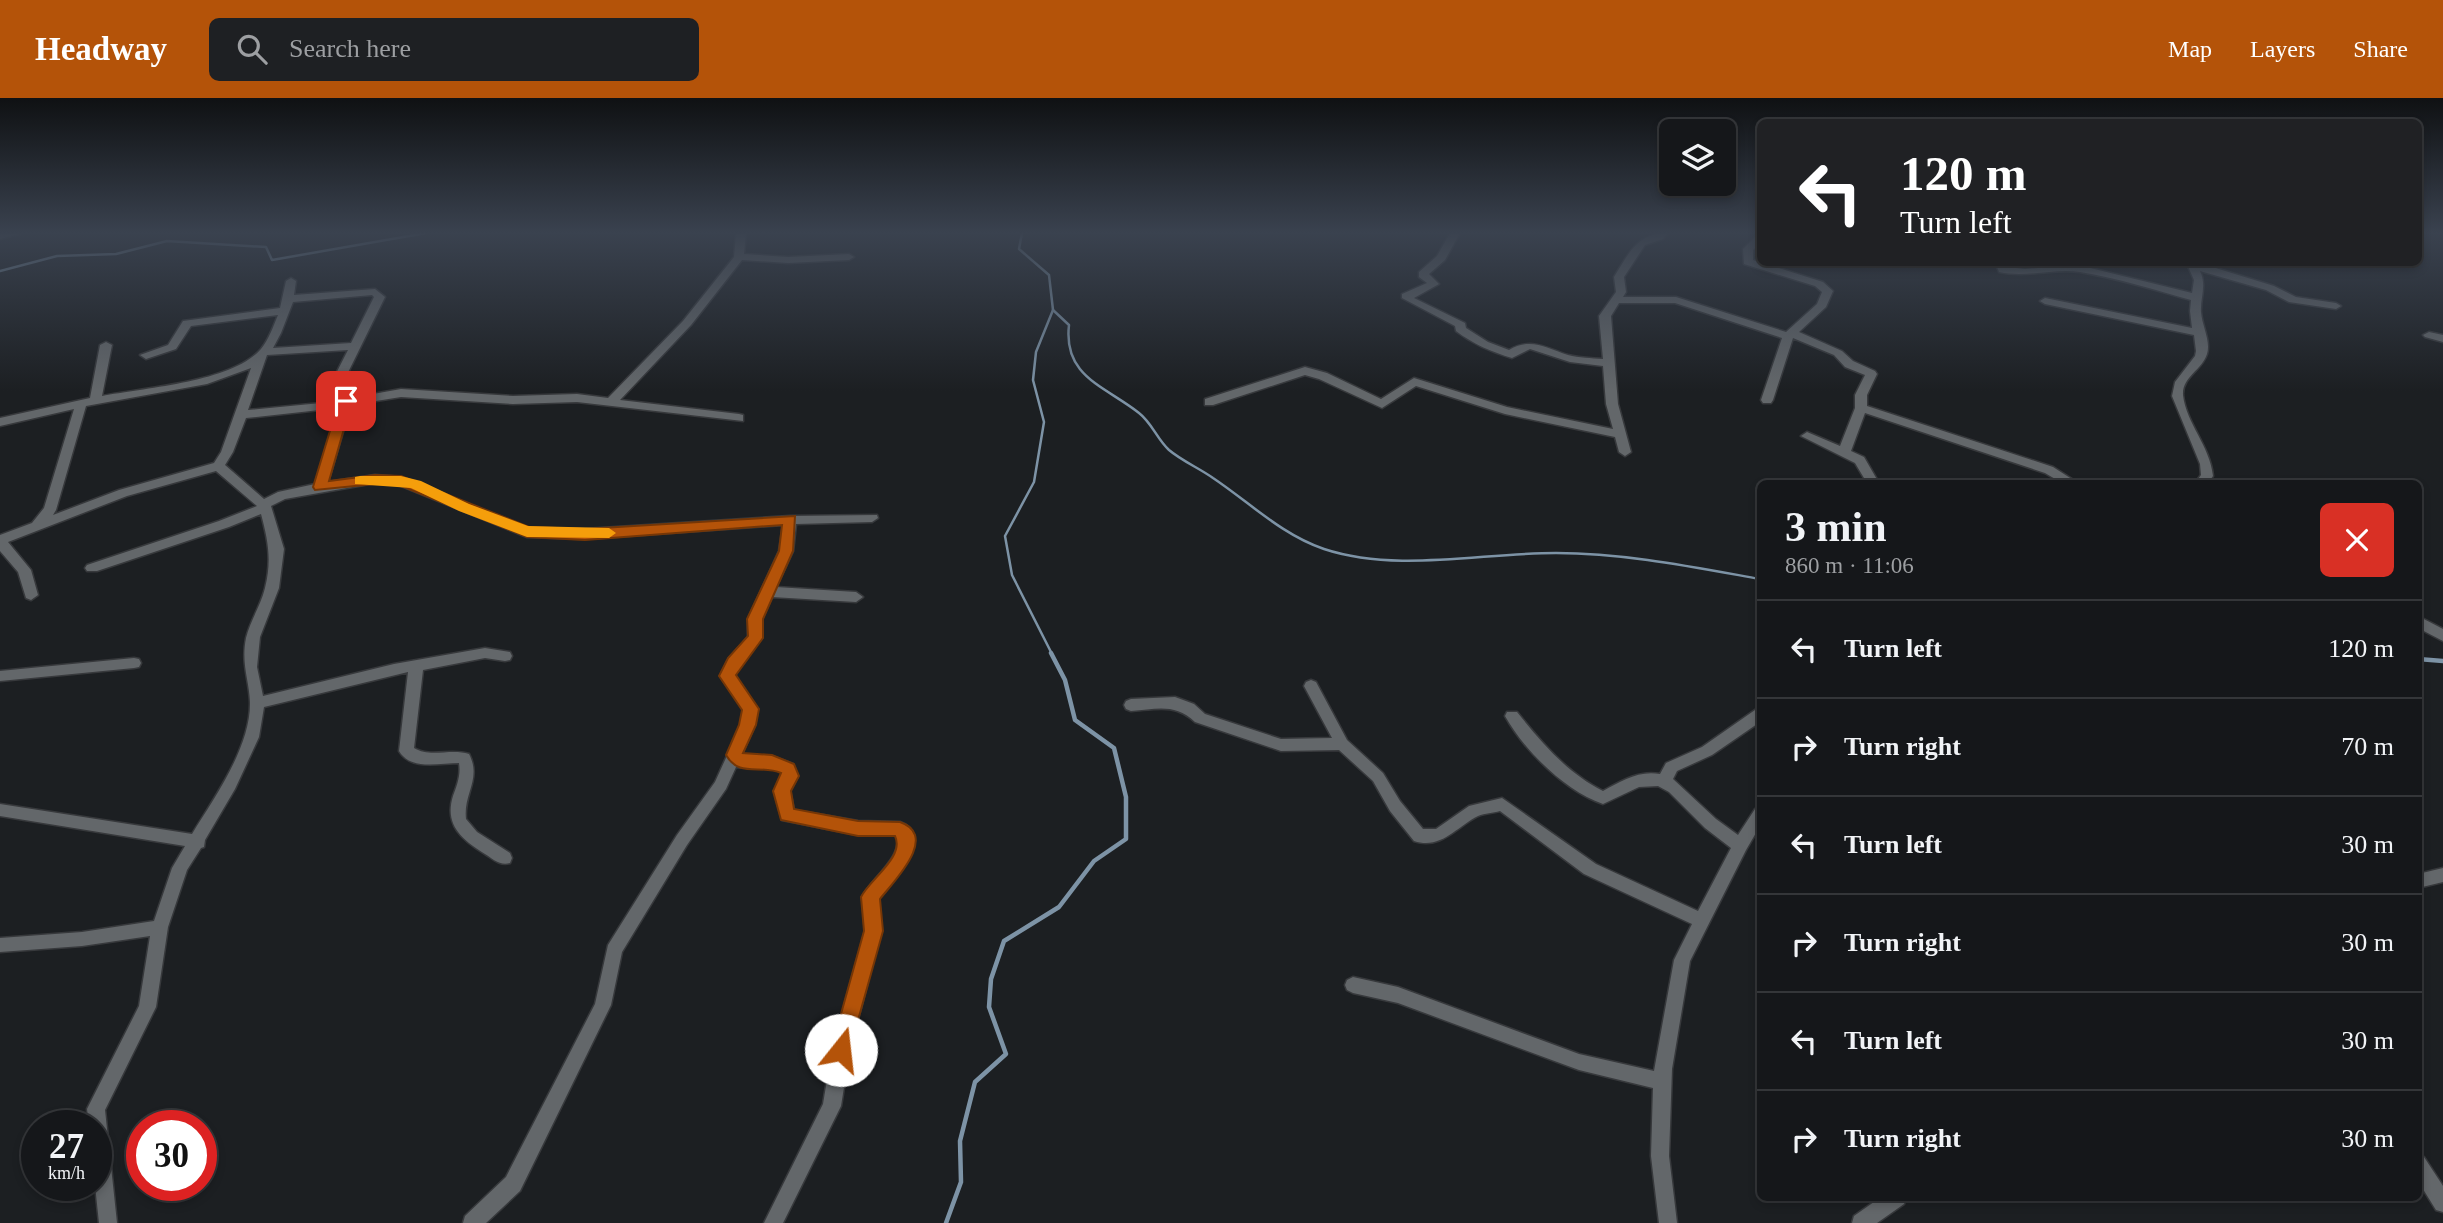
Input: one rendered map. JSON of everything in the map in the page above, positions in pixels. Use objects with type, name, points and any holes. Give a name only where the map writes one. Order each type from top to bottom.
[{"type":"street","points":[[31,595],[24,570],[0,541],[123,494],[218,466],[227,452],[262,354],[290,299],[291,286]]},
{"type":"street","points":[[612,401],[687,323],[717,286]]},
{"type":"street","points":[[1430,286],[1406,296],[1461,325],[1460,329],[1470,337],[1499,351],[1512,354],[1522,346],[1536,346],[1586,362],[1609,363]]},
{"type":"street","points":[[1620,286],[1621,292],[1605,316],[1612,404],[1625,452]]},
{"type":"street","points":[[1766,400],[1790,335],[1822,305],[1828,290],[1821,286]]},
{"type":"street","points":[[2148,286],[2198,298]]},
{"type":"street","points":[[2199,286],[2195,311],[2201,356],[2180,384],[2178,393],[2187,424],[2205,455],[2208,480]]},
{"type":"street","points":[[2262,286],[2293,300],[2336,306]]},
{"type":"street","points":[[290,299],[375,292],[380,297],[325,407]]},
{"type":"street","points":[[1617,300],[1676,300],[1790,335],[1838,353],[1849,364],[1871,374],[1861,395],[1861,408],[1844,453]]},
{"type":"street","points":[[2045,301],[2116,315],[2143,324],[2200,333]]},
{"type":"street","points":[[146,355],[172,347],[187,323],[284,311]]},
{"type":"street","points":[[2429,335],[2443,339]]},
{"type":"street","points":[[95,401],[106,345]]},
{"type":"street","points":[[0,422],[226,375],[262,354],[356,346]]},
{"type":"street","points":[[1209,402],[1305,371],[1322,376],[1382,404],[1414,382],[1505,410],[1620,434]]},
{"type":"street","points":[[241,415],[325,407],[401,393],[612,401],[739,418]]},
{"type":"street","points":[[320,487],[346,401]]},
{"type":"street","points":[[35,526],[50,510],[80,404]]},
{"type":"street","points":[[1861,408],[2049,470],[2067,480]]},
{"type":"street","points":[[1807,436],[1860,460],[1871,480]]},
{"type":"street","points":[[108,1223],[96,1109],[147,1007],[160,928],[180,868],[198,842],[252,737],[257,703],[250,667],[252,644],[272,588],[277,549],[265,505],[218,466]]},
{"type":"street","points":[[92,568],[224,524],[282,495],[375,479],[401,481],[527,532],[585,534],[790,520],[872,518]]},
{"type":"street","points":[[472,1223],[513,1184],[603,1005],[614,950],[682,840],[721,785],[748,725],[751,709],[727,676],[734,662],[755,638],[755,619],[770,592],[786,551],[790,520]]},
{"type":"street","points":[[770,592],[856,597]]},
{"type":"street","points":[[2422,623],[2443,636]]},
{"type":"street","points":[[257,703],[394,669],[475,654],[505,656]]},
{"type":"street","points":[[0,676],[134,663]]},
{"type":"street","points":[[416,666],[406,751],[413,757],[424,759],[464,758],[468,768],[456,813],[459,823],[464,830],[504,858]]},
{"type":"street","points":[[1311,686],[1331,717],[1342,744],[1378,777],[1395,806],[1419,836],[1439,835],[1474,811],[1502,804],[1590,869],[1702,921]]},
{"type":"street","points":[[1131,705],[1175,704],[1189,708],[1200,718],[1281,746],[1342,744]]},
{"type":"street","points":[[1512,716],[1555,768],[1595,795],[1603,798],[1639,780],[1665,781],[1687,795],[1699,813],[1723,835],[1740,845]]},
{"type":"street","points":[[1665,781],[1671,767],[1690,761],[1736,734],[1757,716]]},
{"type":"street","points":[[734,755],[741,763],[772,762],[788,768],[790,776],[782,791],[787,815],[858,828],[900,829],[906,837],[906,852],[870,897],[873,931],[841,1050],[832,1106],[773,1223]]},
{"type":"street","points":[[0,810],[198,842]]},
{"type":"street","points":[[1668,1223],[1660,1156],[1663,1082],[1682,960],[1740,845],[1757,819]]},
{"type":"street","points":[[2422,880],[2443,875]]},
{"type":"street","points":[[0,945],[82,939],[160,928]]},
{"type":"street","points":[[1353,985],[1398,995],[1579,1062],[1663,1082]]},
{"type":"street","points":[[2422,1169],[2443,1203]]},
{"type":"street","points":[[1861,1223],[1891,1201]]},
{"type":"waterway","points":[[1050,286],[1053,310]]},
{"type":"waterway","points":[[1052,654],[1012,575],[1005,536],[1034,482],[1044,422],[1033,380],[1036,352],[1053,310]]},
{"type":"waterway","points":[[1053,310],[1069,325],[1069,343],[1080,369],[1100,387],[1144,417],[1169,450],[1280,527],[1324,549],[1380,560],[1409,561],[1556,553],[1607,555],[1757,578]]},
{"type":"waterway","points":[[946,1223],[961,1182],[960,1141],[975,1082],[1006,1054],[989,1007],[991,979],[1004,941],[1059,907],[1094,861],[1126,839],[1126,797],[1114,748],[1075,720],[1065,680],[1051,653]]},
{"type":"waterway","points":[[2422,659],[2443,661]]},
{"type":"slow traffic","points":[[360,481],[375,479],[416,485],[464,508],[527,532],[609,533]]},
{"type":"route","points":[[346,401],[320,487],[375,479],[401,481],[527,532],[585,534],[790,520],[786,551],[770,592],[755,619],[755,638],[734,662],[727,676],[736,692],[751,709],[748,725],[734,755],[741,763],[772,762],[788,768],[790,776],[782,791],[787,815],[858,828],[900,829],[906,837],[906,852],[870,897],[873,931],[841,1050]]}]
